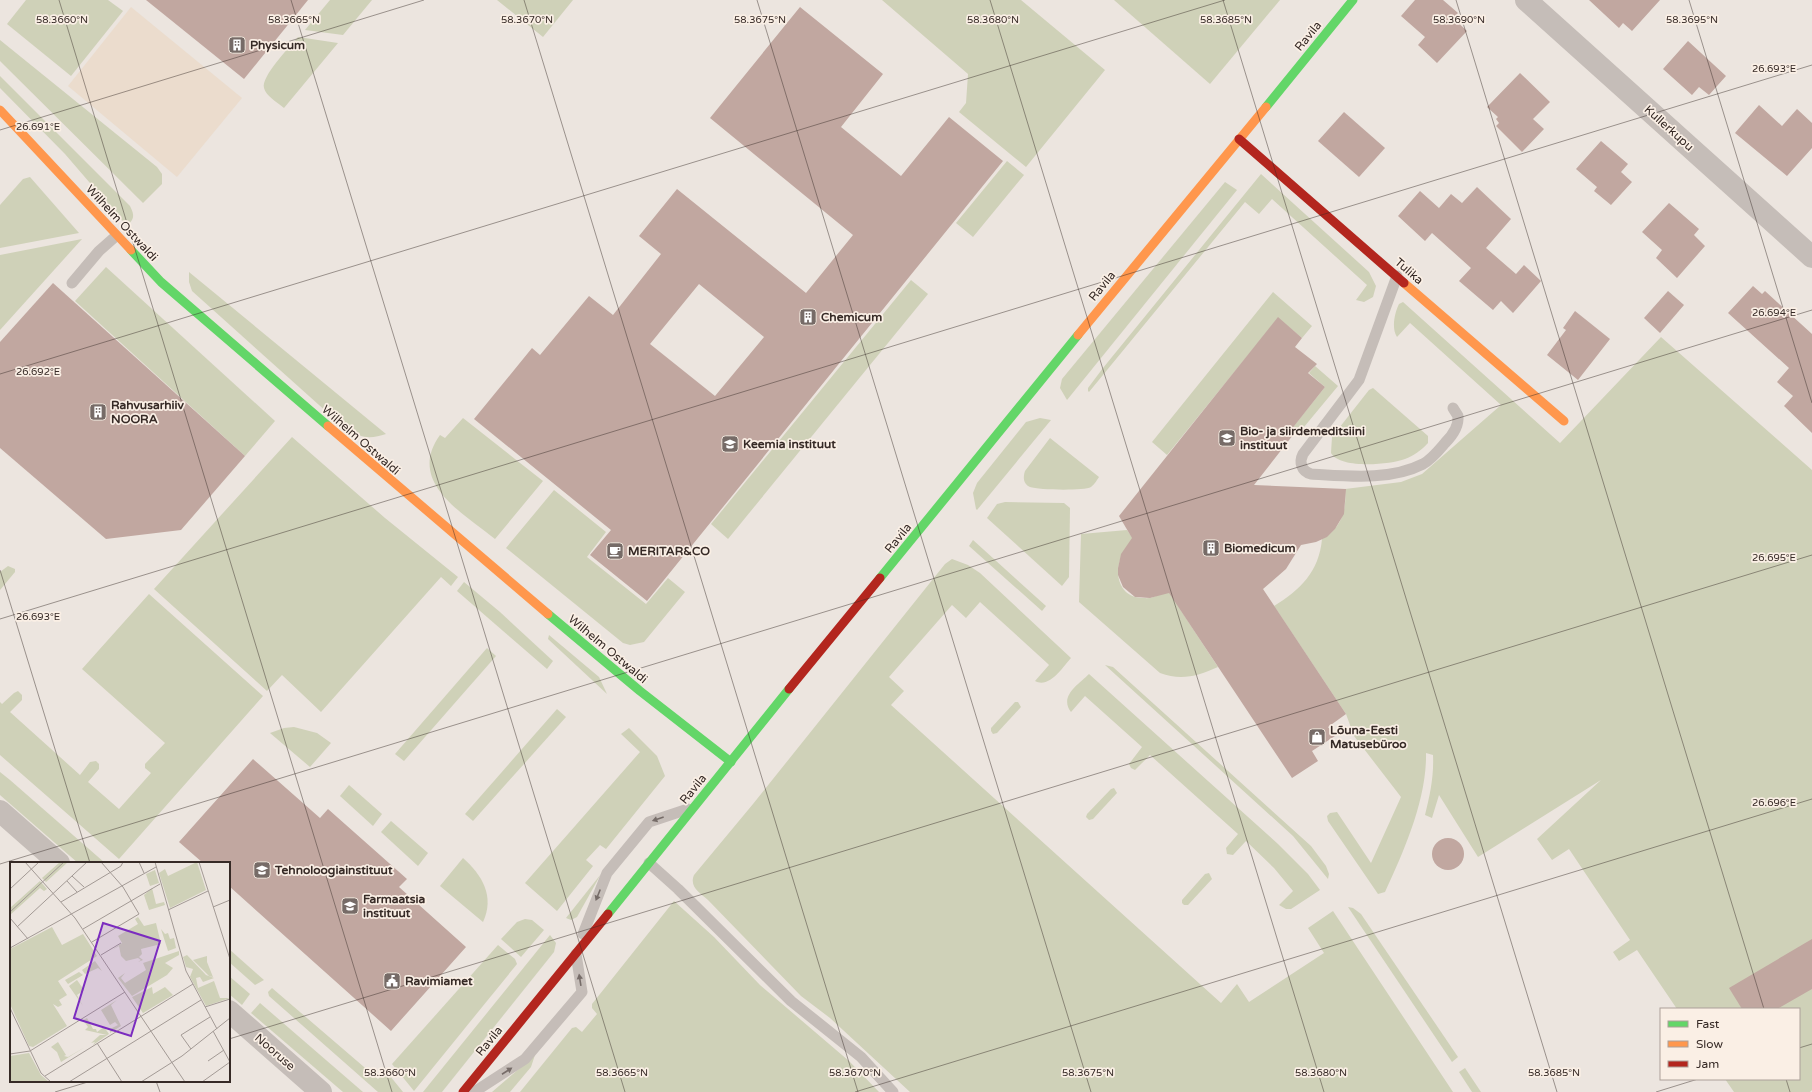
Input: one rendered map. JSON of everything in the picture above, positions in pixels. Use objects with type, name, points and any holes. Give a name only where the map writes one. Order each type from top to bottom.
[{"type":"street","name":"Ravila","points":[[463,1092],[694,806],[1353,0]]},
{"type":"street","name":"Kullerkupu","points":[[1526,0],[1812,257]]},
{"type":"street","name":"Wilhelm Ostwaldi","points":[[0,110],[60,172],[116,236],[161,282],[375,468],[640,691],[731,762]]},
{"type":"street","name":"Tulika","points":[[1239,139],[1564,421]]},
{"type":"street","points":[[0,811],[58,862]]},
{"type":"street","name":"Nooruse","points":[[230,1012],[321,1092]]},
{"type":"lane","points":[[72,283],[99,251],[116,236]]},
{"type":"lane","points":[[1397,276],[1359,380],[1303,454],[1301,460],[1302,468],[1311,474],[1360,476],[1391,473],[1423,464],[1439,450],[1455,430],[1458,416],[1453,408]]},
{"type":"lane","points":[[474,1092],[526,1059],[582,992],[576,952],[607,873],[649,822],[694,806]]},
{"type":"lane","points":[[649,863],[678,889],[791,1001],[861,1057],[893,1092]]},
{"type":"green space","points":[[26,0],[108,0],[123,11],[71,76],[7,24]]},
{"type":"green space","points":[[330,0],[372,0],[343,35],[305,30]]},
{"type":"green space","points":[[497,0],[573,0],[543,37]]},
{"type":"green space","points":[[882,0],[1021,0],[1105,70],[1026,167],[959,112],[966,103],[968,74]]},
{"type":"green space","points":[[1114,0],[1280,0],[1210,84]]},
{"type":"green space","points":[[298,37],[338,43],[284,108],[267,94],[264,88],[264,83],[271,69]]},
{"type":"green space","points":[[0,40],[157,167],[162,174],[162,184],[143,203],[0,61]]},
{"type":"green space","points":[[0,76],[130,206],[133,212],[133,217],[127,226],[65,154],[0,88]]},
{"type":"green space","points":[[1007,161],[1024,175],[973,237],[956,223]]},
{"type":"green space","points":[[1261,174],[1369,272],[1376,286],[1373,297],[1364,302],[1356,300],[1367,285],[1272,199],[1259,214],[1245,202],[1089,392],[1088,388],[1103,368]]},
{"type":"green space","points":[[30,177],[79,233],[0,248],[0,205],[23,179]]},
{"type":"green space","points":[[1225,182],[1237,190],[1067,400],[1060,388],[1062,379]]},
{"type":"green space","points":[[82,239],[0,330],[0,255]]},
{"type":"green space","points":[[106,267],[275,421],[245,456],[75,301]]},
{"type":"green space","points":[[189,272],[386,434],[376,437],[367,437],[348,431],[192,291],[189,282]]},
{"type":"green space","points":[[911,280],[928,294],[728,539],[711,524]]},
{"type":"green space","points":[[1273,292],[1312,326],[1302,338],[1278,318],[1167,455],[1152,442]]},
{"type":"green space","points":[[1403,302],[1560,443],[1661,337],[1812,470],[1812,1090],[1810,1092],[1734,1092],[1726,1080],[1800,1080],[1800,1008],[1676,1008],[1637,950],[1619,961],[1613,952],[1630,940],[1569,849],[1552,860],[1537,839],[1601,780],[1478,857],[1439,795],[1432,818],[1425,815],[1433,770],[1433,755],[1426,753],[1423,788],[1407,842],[1385,892],[1378,894],[1328,821],[1327,816],[1330,813],[1337,812],[1371,863],[1401,797],[1354,736],[1346,714],[1274,606],[1292,593],[1307,579],[1317,561],[1322,539],[1334,530],[1344,511],[1345,489],[1401,482],[1422,474],[1501,405],[1410,323],[1397,337],[1394,325],[1396,311],[1399,304]]},
{"type":"green space","points":[[1315,366],[1338,386],[1299,433],[1293,435],[1289,432],[1325,387],[1309,373]]},
{"type":"green space","points":[[1373,388],[1428,436],[1428,443],[1411,456],[1398,461],[1377,464],[1354,464],[1344,462],[1336,458],[1331,453],[1332,437],[1369,390]]},
{"type":"green space","points":[[463,418],[543,481],[495,539],[455,507],[443,495],[434,482],[430,467],[431,452],[440,435],[445,438]]},
{"type":"green space","points":[[1040,418],[1051,420],[977,510],[973,493],[977,483],[1026,422]]},
{"type":"green space","points":[[292,437],[385,518],[458,577],[451,586],[441,577],[321,712],[282,675],[267,691],[154,589]]},
{"type":"green space","points":[[1050,438],[1099,477],[1091,487],[1071,490],[1035,488],[1026,484],[1024,478],[1025,471]]},
{"type":"green space","points":[[554,490],[606,532],[587,557],[646,604],[668,578],[685,592],[644,642],[630,645],[623,643],[506,548]]},
{"type":"green space","points":[[1005,502],[1064,503],[1070,508],[1069,577],[1062,586],[987,518],[997,504]]},
{"type":"green space","points":[[1127,530],[1134,540],[1127,547],[1122,556],[1118,575],[1125,591],[1133,596],[1147,598],[1168,591],[1218,667],[1196,675],[1182,677],[1175,677],[1160,673],[1079,602],[1081,534]]},
{"type":"green space","points":[[973,540],[1046,606],[1042,611],[969,546]]},
{"type":"green space","points":[[952,559],[968,565],[980,573],[1071,658],[1050,680],[1040,683],[1035,681],[1049,665],[1047,663],[980,602],[966,618],[952,605],[889,677],[904,691],[891,705],[1221,1003],[1237,984],[1249,1002],[1324,953],[1308,928],[1333,911],[1453,1092],[910,1092],[830,1018],[801,996],[696,889],[693,883],[694,875],[753,804],[945,564]]},
{"type":"green space","points":[[8,566],[15,569],[15,572],[0,590],[0,572]]},
{"type":"green space","points":[[464,582],[500,612],[553,661],[547,669],[457,591]]},
{"type":"green space","points":[[149,594],[263,696],[119,859],[0,755],[0,702],[2,704],[18,691],[22,695],[22,700],[10,712],[80,775],[90,762],[96,761],[99,764],[99,769],[88,782],[119,809],[151,773],[145,768],[145,764],[165,743],[82,669]]},
{"type":"green space","points":[[549,635],[599,677],[607,694],[548,639]]},
{"type":"green space","points":[[487,648],[496,656],[404,761],[395,754]]},
{"type":"green space","points":[[1105,665],[1113,667],[1311,846],[1326,866],[1329,874],[1328,879],[1293,836]]},
{"type":"green space","points":[[1089,674],[1278,844],[1308,874],[1320,890],[1291,909],[1286,909],[1279,905],[1293,891],[1274,868],[1246,841],[1233,855],[1227,854],[1226,848],[1238,834],[1150,755],[1135,770],[1131,768],[1129,764],[1142,747],[1085,696],[1071,712],[1067,701],[1071,691]]},
{"type":"green space","points":[[1015,702],[1018,702],[1021,707],[997,733],[993,734],[991,728]]},
{"type":"green space","points":[[557,709],[566,717],[473,821],[465,814]]},
{"type":"green space","points":[[294,727],[317,733],[331,743],[310,767],[270,733],[284,728]]},
{"type":"green space","points":[[629,728],[657,756],[665,776],[606,849],[600,845],[586,860],[593,866],[557,911],[525,883],[640,752],[621,734]]},
{"type":"green space","points":[[0,772],[104,862],[77,862],[0,795]]},
{"type":"green space","points":[[349,785],[382,814],[373,826],[340,796]]},
{"type":"green space","points":[[1114,788],[1117,793],[1093,819],[1089,820],[1086,817],[1087,814],[1111,789]]},
{"type":"green space","points":[[391,821],[428,853],[418,866],[381,832]]},
{"type":"green space","points":[[463,858],[476,872],[485,887],[488,903],[483,922],[440,886]]},
{"type":"green space","points":[[1209,873],[1212,879],[1188,905],[1184,905],[1182,900],[1205,874]]},
{"type":"green space","points":[[601,874],[577,917],[571,920],[566,918]]},
{"type":"green space","points":[[674,901],[714,937],[760,985],[849,1061],[879,1092],[520,1092],[572,1028],[576,1027],[582,1032],[597,1014],[592,1008],[592,1004]]},
{"type":"green space","points":[[1348,907],[1353,908],[1361,914],[1458,1057],[1452,1062]]},
{"type":"green space","points":[[525,919],[532,920],[544,930],[521,957],[501,939],[517,922]]},
{"type":"green space","points":[[550,935],[556,943],[554,952],[442,1092],[423,1092]]},
{"type":"green space","points":[[498,945],[515,959],[517,964],[414,1091],[392,1064]]},
{"type":"green space","points":[[230,950],[264,980],[255,985],[230,963]]},
{"type":"green space","points":[[230,977],[250,994],[242,1005],[230,995]]},
{"type":"green space","points":[[272,988],[378,1079],[386,1071],[403,1092],[378,1092],[269,996],[268,992]]},
{"type":"green space","points":[[260,1003],[363,1092],[343,1092],[251,1013]]},
{"type":"green space","points":[[535,1055],[531,1067],[510,1092],[492,1092]]},
{"type":"green space","points":[[1465,1068],[1481,1092],[1472,1092],[1459,1072]]},
{"type":"shaded area","points":[[131,7],[242,98],[177,177],[68,86]]},
{"type":"building","name":"Physicum","points":[[146,0],[308,0],[244,79]]},
{"type":"building","points":[[1415,0],[1443,0],[1458,13],[1453,18],[1467,31],[1437,63],[1418,45],[1425,37],[1401,16]]},
{"type":"building","points":[[1589,0],[1660,0],[1632,31],[1623,23],[1619,28]]},
{"type":"building","name":"Chemicum","points":[[800,7],[883,74],[841,127],[901,176],[949,117],[1003,161],[647,601],[590,555],[611,530],[474,419],[532,348],[540,355],[589,296],[613,315],[661,254],[639,236],[677,189],[806,293],[853,235],[710,118]],"holes":[[[699,284],[764,337],[715,396],[650,344]]]},
{"type":"building","points":[[1688,41],[1726,76],[1709,95],[1699,87],[1692,95],[1663,69]]},
{"type":"building","points":[[1520,73],[1550,102],[1533,119],[1544,129],[1522,152],[1496,126],[1499,123],[1496,119],[1498,117],[1487,107]]},
{"type":"building","points":[[1759,105],[1782,126],[1797,109],[1812,123],[1812,148],[1787,176],[1735,133]]},
{"type":"building","points":[[1344,112],[1385,148],[1359,177],[1318,141]]},
{"type":"building","points":[[1601,141],[1628,164],[1621,172],[1632,182],[1611,205],[1594,191],[1597,187],[1576,169]]},
{"type":"building","points":[[1477,187],[1511,219],[1486,248],[1516,274],[1524,265],[1541,281],[1513,313],[1501,301],[1493,310],[1459,281],[1471,268],[1432,233],[1425,241],[1398,216],[1420,191],[1439,208],[1451,194],[1462,203]]},
{"type":"building","points":[[1669,203],[1699,229],[1694,235],[1705,246],[1677,278],[1656,258],[1662,250],[1642,232]]},
{"type":"building","name":"Rahvusarhiiv NOORA","points":[[53,283],[245,456],[181,530],[106,539],[0,448],[0,342]]},
{"type":"building","points":[[1753,286],[1762,294],[1765,291],[1812,334],[1812,433],[1784,406],[1793,396],[1777,382],[1789,368],[1728,313]]},
{"type":"building","points":[[1668,291],[1684,305],[1660,333],[1644,318]]},
{"type":"building","points":[[1575,311],[1610,339],[1578,380],[1547,355],[1566,330],[1563,328]]},
{"type":"building","name":"Biomedicum","points":[[1278,317],[1302,338],[1295,347],[1317,364],[1308,373],[1325,387],[1287,435],[1293,435],[1254,485],[1346,489],[1344,514],[1335,529],[1327,537],[1316,542],[1301,545],[1286,569],[1263,589],[1346,714],[1328,727],[1335,736],[1312,751],[1318,761],[1292,778],[1169,593],[1150,598],[1135,597],[1123,587],[1118,575],[1121,554],[1132,538],[1119,516]]},
{"type":"building","points":[[253,759],[320,818],[328,809],[407,879],[399,887],[466,947],[391,1031],[230,887],[230,862],[202,862],[179,842]]},
{"type":"building","points":[[1445,838],[1451,838],[1461,845],[1464,854],[1463,860],[1457,867],[1451,870],[1445,870],[1435,863],[1432,857],[1432,851],[1439,841]]},
{"type":"building","points":[[1812,939],[1812,989],[1779,1008],[1741,1008],[1729,988]]},
{"type":"traffic: fast","points":[[1266,107],[1353,0]]},
{"type":"traffic: fast","points":[[131,250],[161,282],[328,426]]},
{"type":"traffic: fast","points":[[880,578],[1078,335]]},
{"type":"traffic: fast","points":[[548,614],[640,691],[731,762]]},
{"type":"traffic: fast","points":[[608,914],[789,689]]},
{"type":"traffic: slow","points":[[1078,335],[1266,107]]},
{"type":"traffic: slow","points":[[0,110],[131,250]]},
{"type":"traffic: slow","points":[[1404,283],[1564,421]]},
{"type":"traffic: slow","points":[[328,426],[548,614]]},
{"type":"traffic: jam","points":[[1239,139],[1404,283]]},
{"type":"traffic: jam","points":[[789,689],[880,578]]},
{"type":"traffic: jam","points":[[463,1092],[608,914]]},
{"type":"place","name":"Physicum","points":[[237,45]]},
{"type":"place","name":"Chemicum","points":[[808,317]]},
{"type":"place","name":"Rahvusarhiiv NOORA","points":[[98,412]]},
{"type":"place","name":"Bio- ja siirdemeditsiini instituut","points":[[1227,438]]},
{"type":"place","name":"Keemia instituut","points":[[730,444]]},
{"type":"place","name":"Biomedicum","points":[[1211,548]]},
{"type":"place","name":"MERITAR&CO","points":[[615,551]]},
{"type":"place","name":"Lõuna-Eesti Matusebüroo","points":[[1317,737]]},
{"type":"place","name":"Tehnoloogiainstituut","points":[[262,870]]},
{"type":"place","name":"Farmaatsia instituut","points":[[350,906]]},
{"type":"place","name":"Ravimiamet","points":[[392,981]]}]
